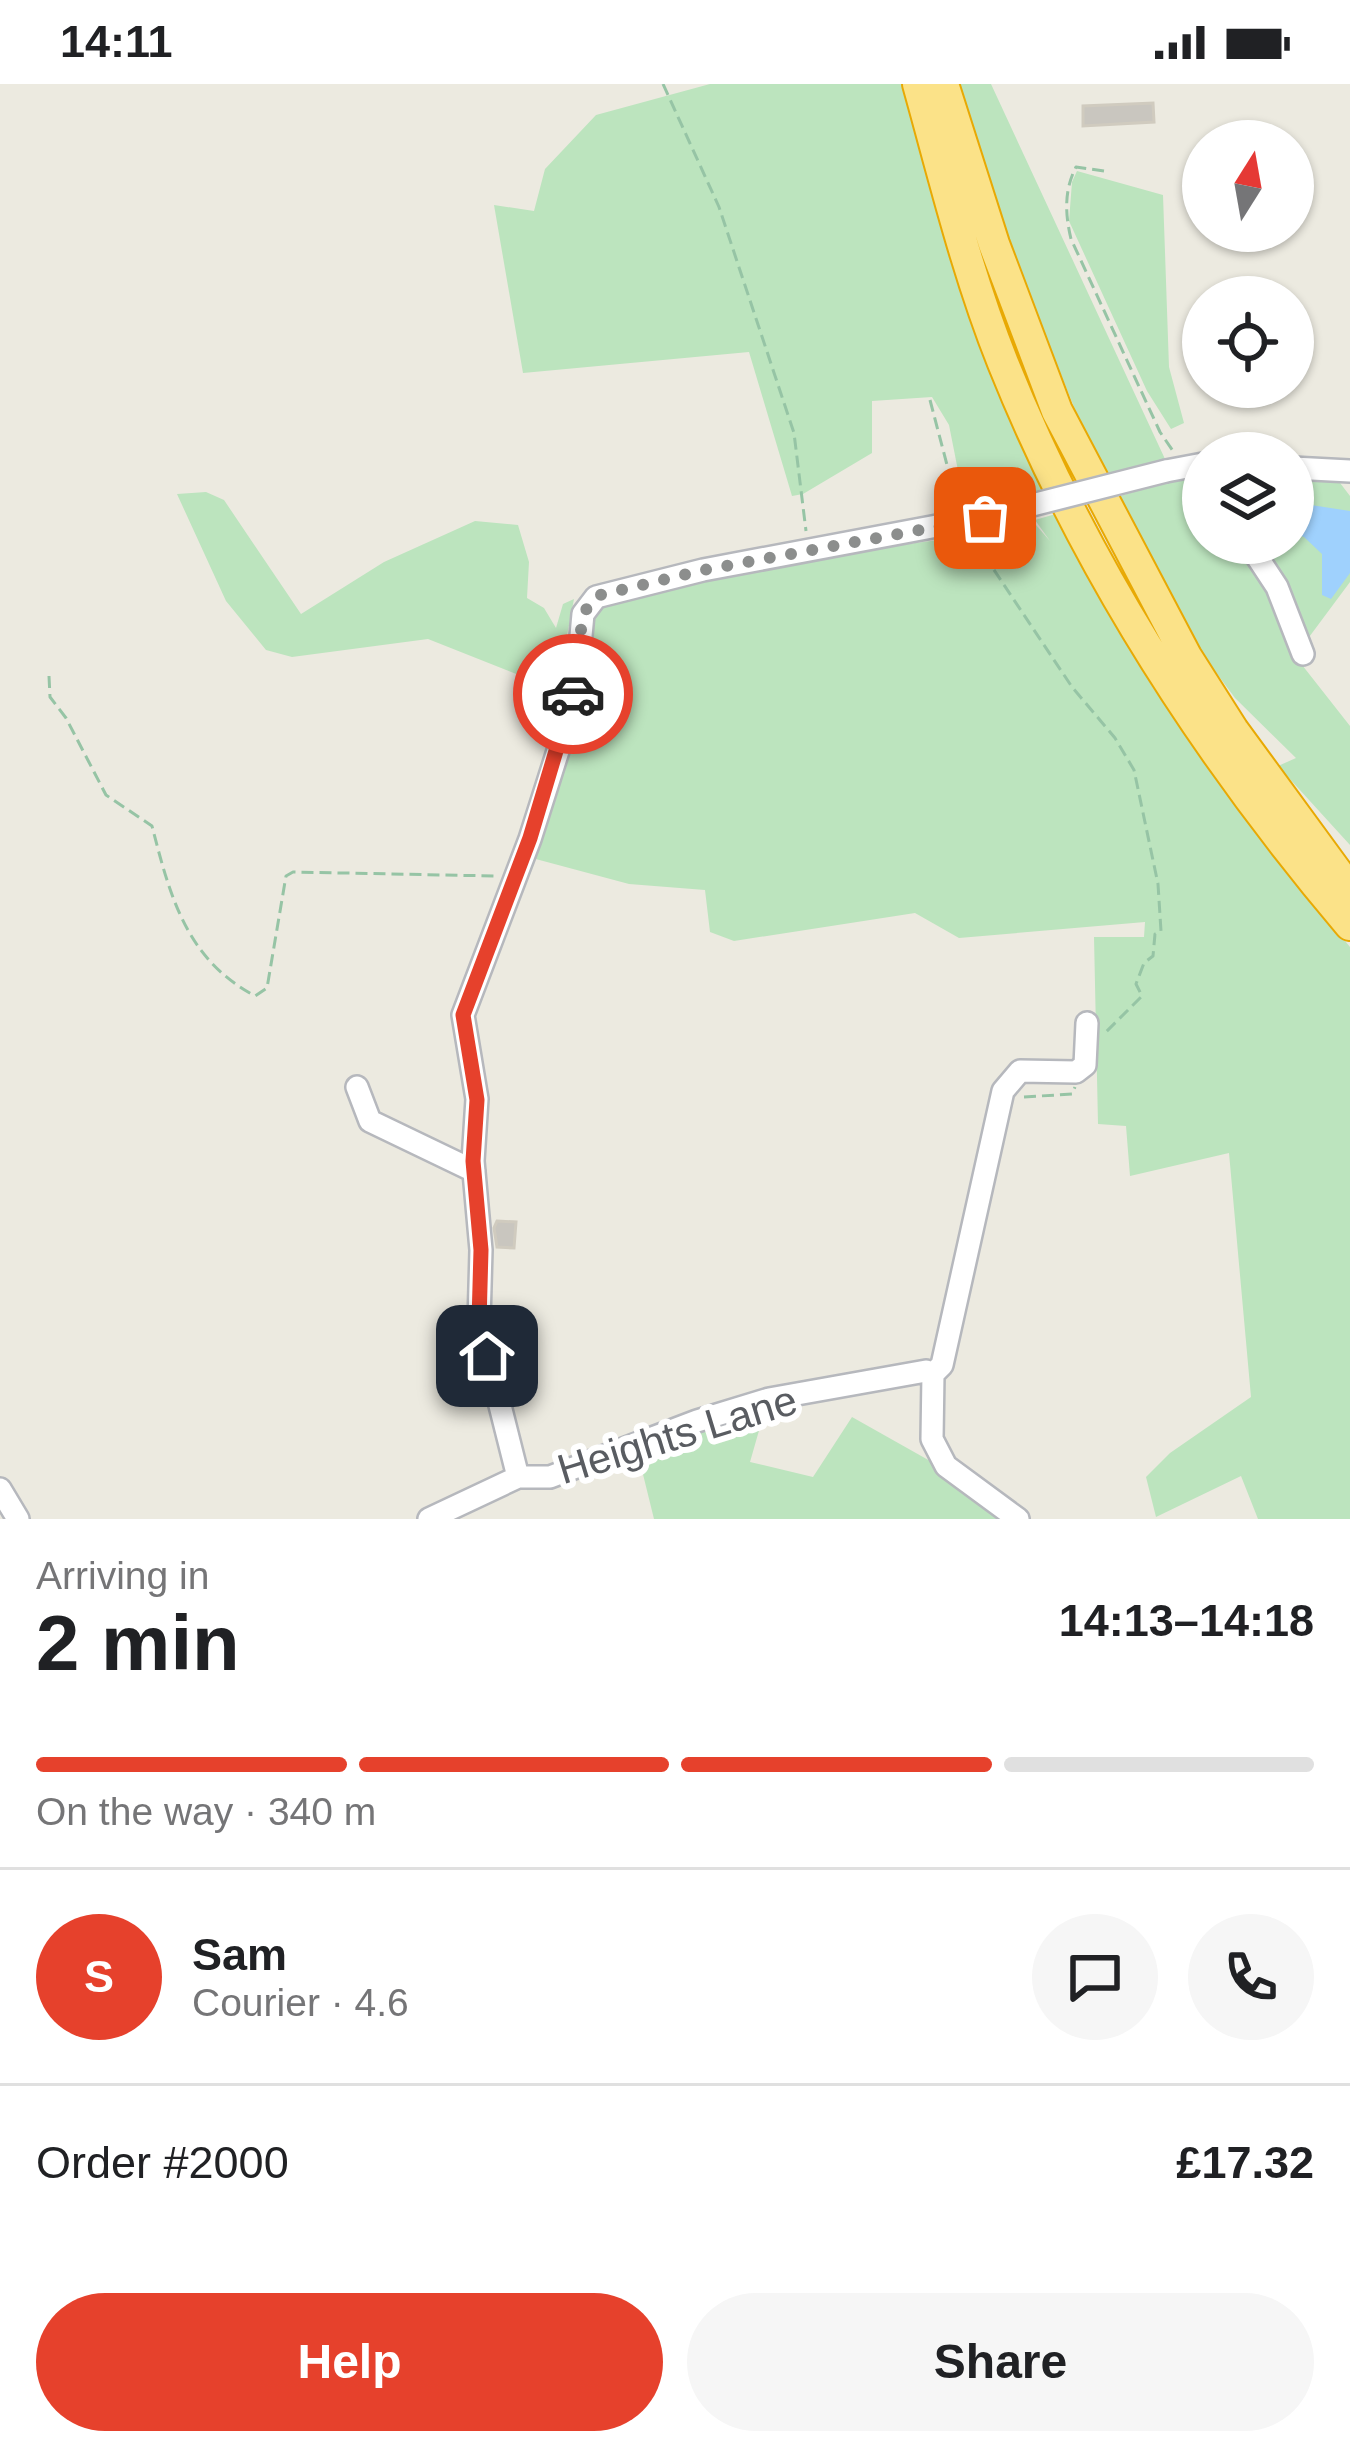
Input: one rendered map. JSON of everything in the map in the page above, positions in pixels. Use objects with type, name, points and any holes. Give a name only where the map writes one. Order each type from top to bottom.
[{"type":"highway","points":[[919,84],[954,213],[1002,360],[1095,558],[1151,656],[1231,778],[1350,925]]},
{"type":"highway","points":[[943,84],[994,244],[1058,411],[1186,656],[1246,748],[1350,890]]},
{"type":"street","points":[[1314,469],[1350,471]]},
{"type":"street","points":[[518,1477],[479,1322],[481,1250],[474,1171],[477,1100],[463,1015],[564,732],[578,668],[583,614],[596,596],[704,570],[973,523],[1182,470]]},
{"type":"street","points":[[1262,564],[1277,586],[1303,654]]},
{"type":"street","points":[[1018,1519],[946,1466],[932,1438],[933,1374],[942,1365],[1003,1091],[1020,1071],[1076,1072],[1085,1065],[1094,1030]]},
{"type":"street","points":[[357,1087],[370,1121],[474,1171]]},
{"type":"street","name":"Heights Lane","points":[[430,1519],[518,1477],[550,1477],[769,1399],[933,1374]]},
{"type":"street","points":[[0,1489],[18,1519]]},
{"type":"path","points":[[663,84],[719,207],[794,433],[808,550]]},
{"type":"path","points":[[1104,171],[1076,167],[1069,182],[1066,218],[1071,239],[1160,432],[1182,458]]},
{"type":"path","points":[[931,400],[973,523],[976,547],[1134,770],[1158,884],[1161,932],[1155,934],[1153,956],[1144,963],[1136,984],[1142,996],[1094,1030]]},
{"type":"path","points":[[49,676],[50,697],[106,795],[152,826],[186,934],[238,987],[255,996],[267,988],[281,897],[286,876],[293,872],[515,877]]},
{"type":"path","points":[[1001,1099],[1072,1094],[1081,1076]]},
{"type":"green space","points":[[710,84],[902,84],[951,251],[1044,491],[966,511],[949,425],[932,397],[872,401],[872,453],[792,496],[749,352],[523,373],[494,205],[534,211],[545,169],[596,115]]},
{"type":"green space","points":[[959,84],[991,84],[1165,459],[1102,476],[991,202]]},
{"type":"green space","points":[[1077,171],[1163,195],[1169,367],[1184,423],[1171,429],[1147,391],[1069,221]]},
{"type":"green space","points":[[1314,474],[1334,475],[1350,496],[1350,582],[1295,656],[1350,726],[1350,845],[1278,766],[1296,758],[1235,698],[1209,663],[1107,500],[1182,477],[1182,564],[1314,564]]},
{"type":"green space","points":[[206,492],[224,500],[301,614],[384,562],[475,521],[518,525],[529,562],[527,598],[544,608],[556,628],[563,604],[574,599],[565,646],[567,694],[428,639],[292,657],[266,650],[226,601],[177,494]]},
{"type":"green space","points":[[1059,513],[1153,688],[1248,822],[1350,947],[1350,1519],[1258,1519],[1241,1476],[1156,1517],[1146,1477],[1170,1453],[1251,1397],[1229,1153],[1130,1176],[1126,1126],[1098,1124],[1094,937],[1144,937],[1145,922],[959,938],[915,913],[734,941],[710,932],[705,890],[629,884],[532,858],[592,620],[602,605],[729,572],[1013,526],[1036,525],[1050,541],[1035,520]]},
{"type":"green space","points":[[766,1406],[750,1462],[813,1477],[852,1417],[939,1466],[1011,1519],[654,1519],[637,1450]]},
{"type":"water","points":[[1314,505],[1350,511],[1350,573],[1331,599],[1322,595],[1322,554],[1314,546]]},
{"type":"building","points":[[1153,103],[1154,122],[1083,126],[1083,106]]},
{"type":"building","points":[[497,1221],[516,1222],[514,1248],[497,1247]]},
{"type":"building","points":[[526,1336],[532,1370],[520,1374],[520,1364],[506,1366],[502,1343]]},
{"type":"way so far","points":[[573,694],[583,614],[596,596],[704,570],[985,518]]},
{"type":"route","points":[[487,1356],[479,1322],[481,1250],[473,1161],[477,1100],[463,1015],[530,838],[573,694]]}]
